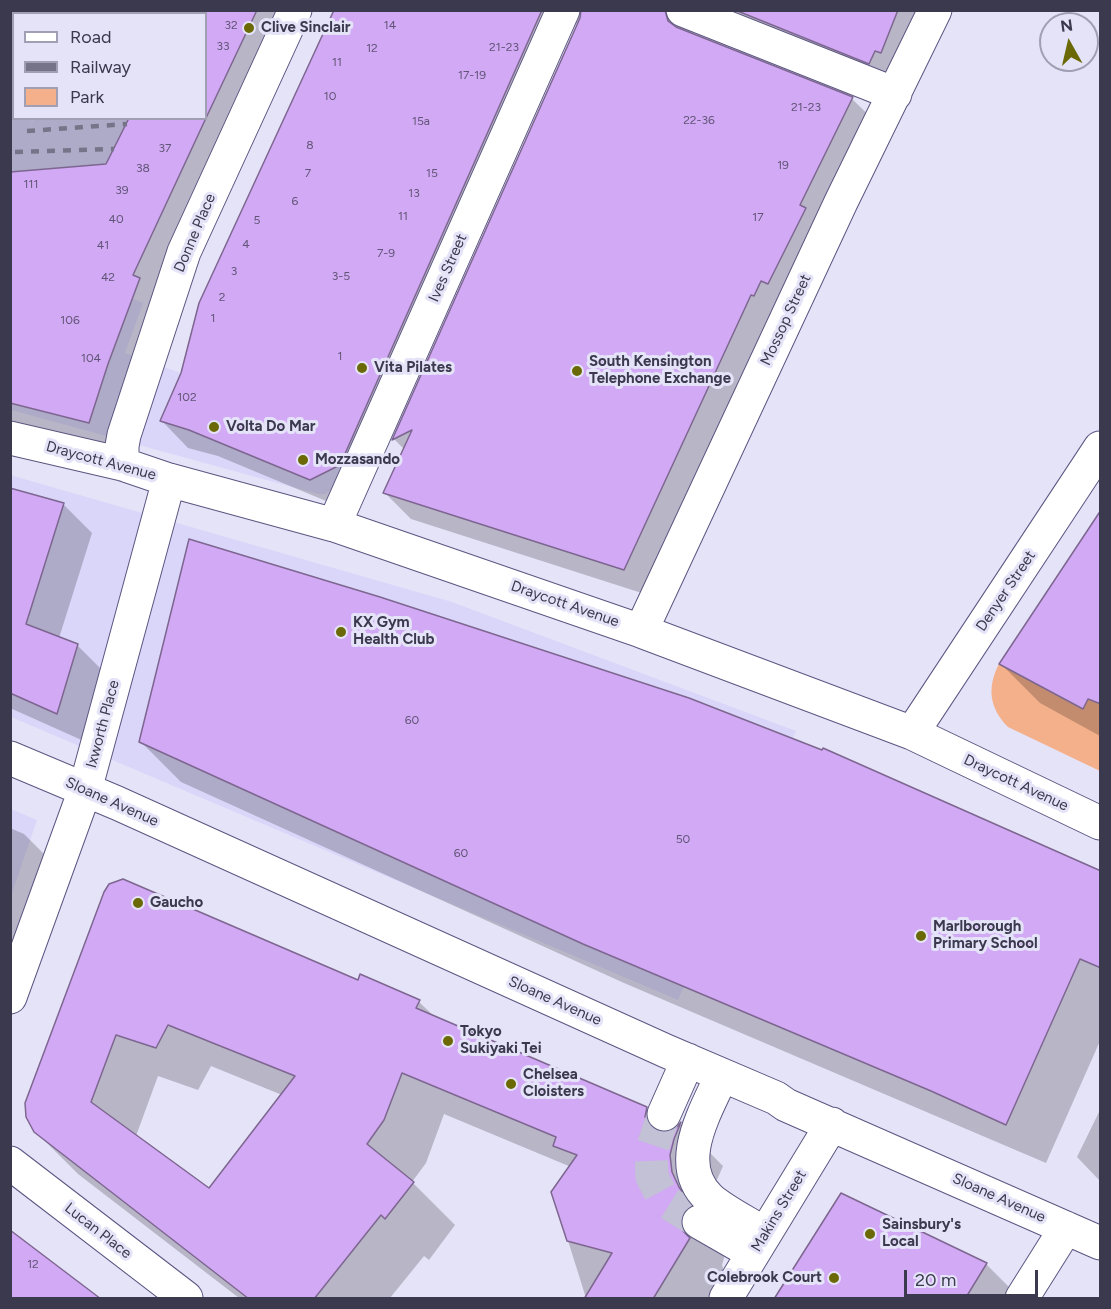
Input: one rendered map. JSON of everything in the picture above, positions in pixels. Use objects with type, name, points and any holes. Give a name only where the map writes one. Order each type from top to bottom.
[{"type":"street","name":"Donne Place","points":[[122,464],[124,435],[184,252],[295,10]]},
{"type":"street","name":"Ives Street","points":[[334,525],[562,10]]},
{"type":"street","points":[[683,10],[895,94]]},
{"type":"street","name":"Mossop Street","points":[[640,631],[841,202],[935,10]]},
{"type":"street","name":"Draycott Avenue","points":[[10,438],[122,464],[169,480],[334,525],[640,631],[912,733],[1101,823]]},
{"type":"street","name":"Denyer Street","points":[[912,733],[1101,448]]},
{"type":"street","name":"Ixworth Place","points":[[10,998],[85,790],[169,480]]},
{"type":"street","name":"Sloane Avenue","points":[[10,758],[1101,1243]]},
{"type":"street","points":[[664,1114],[688,1060]]},
{"type":"street","points":[[722,1075],[697,1132],[692,1158],[697,1182],[710,1199],[759,1244]]},
{"type":"street","name":"Makins Street","points":[[726,1299],[832,1124]]},
{"type":"street","name":"Lucan Place","points":[[10,1163],[186,1299]]},
{"type":"street","points":[[699,1222],[759,1244]]},
{"type":"street","points":[[1022,1299],[1066,1228]]},
{"type":"shaded area","points":[[11,11],[91,11],[12,12],[12,120],[32,120],[29,126],[33,120],[129,120],[106,165],[11,172]]},
{"type":"shaded area","points":[[10,244],[143,303],[125,353],[359,437],[339,484],[325,494],[318,494],[11,410]]},
{"type":"shaded area","points":[[10,475],[452,602],[796,731],[678,1000],[11,717]]},
{"type":"shaded area","points":[[11,809],[37,820],[11,896]]},
{"type":"green space","points":[[999,664],[1082,709],[1088,699],[1100,704],[1100,771],[1008,727],[997,712],[992,697],[993,681]]},
{"type":"building","points":[[206,10],[257,10],[207,116],[207,12]]},
{"type":"building","points":[[334,10],[542,10],[340,465],[310,480],[189,430],[160,421],[181,373],[199,303]]},
{"type":"building","points":[[581,10],[665,10],[668,21],[676,27],[853,97],[800,205],[806,208],[768,284],[761,281],[754,296],[751,295],[624,570],[383,493],[412,430],[392,440],[580,18]]},
{"type":"building","points":[[735,10],[898,10],[881,53],[875,51],[869,64]]},
{"type":"building","points":[[128,120],[205,120],[133,275],[140,278],[89,423],[10,403],[10,172],[106,164]]},
{"type":"building","points":[[10,488],[64,503],[26,624],[78,644],[57,714],[10,693]]},
{"type":"building","points":[[1101,510],[1101,704],[1088,699],[1083,709],[999,664]]},
{"type":"building","points":[[189,539],[380,597],[689,698],[822,750],[823,748],[1101,871],[1101,968],[1080,959],[1006,1125],[583,944],[139,742]]},
{"type":"building","name":"Chelsea Cloisters","points":[[123,879],[358,980],[360,974],[420,1000],[416,1008],[647,1107],[645,1117],[649,1125],[657,1131],[667,1133],[681,1122],[670,1155],[672,1172],[691,1205],[683,1212],[680,1221],[683,1231],[690,1238],[653,1299],[584,1299],[612,1253],[567,1241],[551,1192],[577,1155],[553,1146],[556,1137],[402,1073],[384,1120],[367,1144],[414,1182],[385,1219],[381,1215],[314,1299],[249,1299],[34,1132],[26,1117],[25,1103],[104,892],[109,884]],"holes":[[[168,1025],[295,1076],[209,1188],[91,1102],[116,1035],[156,1048]]]},
{"type":"building","name":"Sainsbury's Local","points":[[841,1193],[987,1263],[965,1299],[774,1299]]},
{"type":"building","points":[[10,1230],[101,1299],[10,1299]]},
{"type":"tunnel","points":[[664,1114],[651,1152],[652,1177],[665,1201],[699,1222]]},
{"type":"railway","points":[[27,131],[127,124]]},
{"type":"railway","points":[[15,152],[114,149]]},
{"type":"place","name":"Clive Sinclair","points":[[249,28]]},
{"type":"place","name":"Vita Pilates","points":[[362,368]]},
{"type":"place","name":"South Kensington Telephone Exchange","points":[[577,371]]},
{"type":"place","name":"Volta Do Mar","points":[[214,427]]},
{"type":"place","name":"Mozzasando","points":[[303,460]]},
{"type":"place","name":"KX Gym Health Club","points":[[341,632]]},
{"type":"place","name":"Gaucho","points":[[138,903]]},
{"type":"place","name":"Marlborough Primary School","points":[[921,936]]},
{"type":"place","name":"Tokyo Sukiyaki Tei","points":[[448,1041]]},
{"type":"place","name":"Chelsea Cloisters","points":[[511,1084]]},
{"type":"place","name":"Sainsbury's Local","points":[[870,1234]]},
{"type":"place","name":"Colebrook Court","points":[[834,1278]]}]
